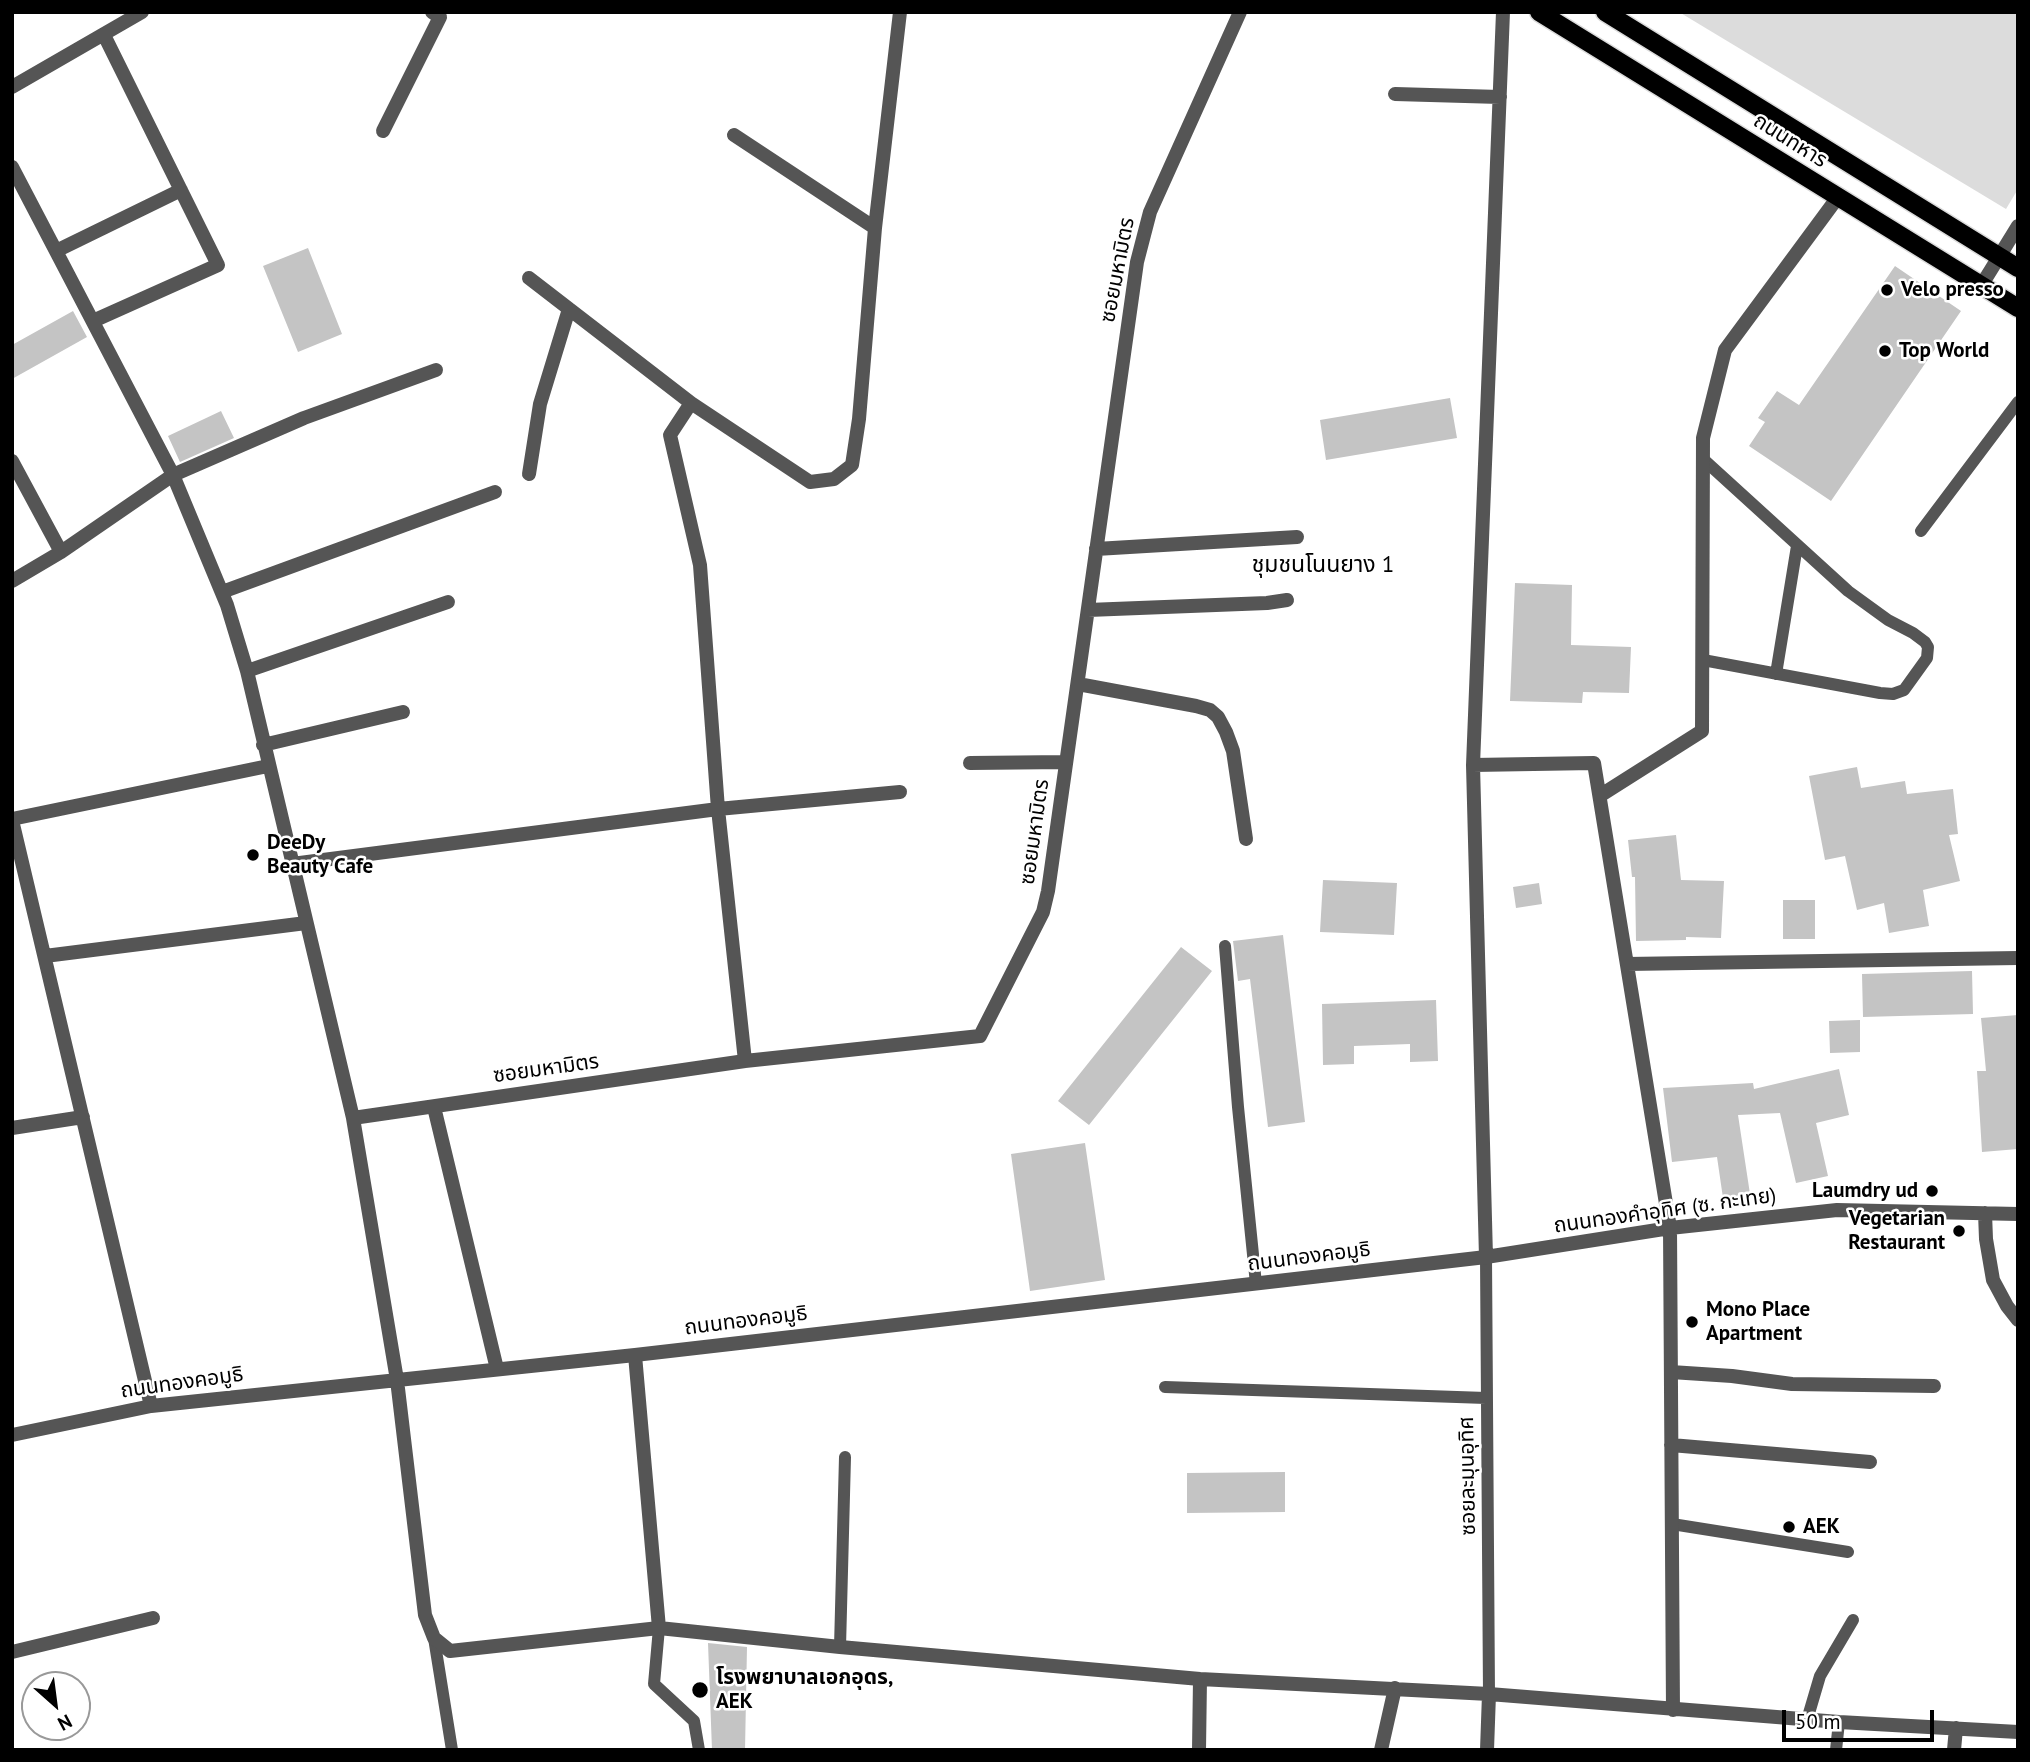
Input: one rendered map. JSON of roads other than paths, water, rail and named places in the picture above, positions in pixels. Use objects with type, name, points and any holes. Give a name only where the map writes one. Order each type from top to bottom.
[{"type":"main road","name":"ถนนทหาร","points":[[1539,12],[2018,308]]},
{"type":"main road","name":"ถนนทหาร","points":[[1605,12],[2018,268]]},
{"type":"street","points":[[12,87],[142,12]]},
{"type":"street","points":[[383,131],[440,17],[432,12]]},
{"type":"street","points":[[530,278],[691,403],[810,482],[834,479],[844,473],[852,464],[859,419],[875,228],[900,12]]},
{"type":"street","name":"ซอยมหามิตร","points":[[353,1118],[745,1061],[980,1036],[1044,912],[1137,262],[1150,212],[1240,12]]},
{"type":"street","points":[[1486,1258],[1473,765],[1503,12]]},
{"type":"street","points":[[93,321],[218,265],[104,35]]},
{"type":"street","points":[[1395,93],[1500,97]]},
{"type":"street","points":[[734,135],[875,228]]},
{"type":"street","points":[[12,167],[173,475],[222,592],[247,671],[353,1118],[397,1380],[425,1615],[434,1638],[450,1651],[659,1628],[1200,1679],[1489,1694],[1839,1723],[2018,1732]]},
{"type":"street","points":[[56,251],[181,190]]},
{"type":"street","points":[[1601,795],[1702,732],[1703,438],[1725,350],[1838,197]]},
{"type":"street","points":[[1982,286],[2018,226]]},
{"type":"street","points":[[529,474],[540,404],[569,309]]},
{"type":"street","points":[[12,581],[61,552],[173,475],[304,418],[436,370]]},
{"type":"street","points":[[691,403],[670,435],[700,565],[719,809],[745,1061]]},
{"type":"street","points":[[12,461],[61,552]]},
{"type":"street","points":[[222,592],[495,492]]},
{"type":"street","points":[[1096,550],[1297,537]]},
{"type":"street","points":[[1088,610],[1287,600]]},
{"type":"street","points":[[247,671],[448,602]]},
{"type":"street","points":[[1078,684],[1210,710],[1226,732],[1233,751],[1246,839]]},
{"type":"street","points":[[263,745],[403,712]]},
{"type":"street","points":[[970,763],[1066,762]]},
{"type":"street","points":[[1473,765],[1594,763],[1601,795],[1670,1228],[1673,1710]]},
{"type":"street","points":[[150,1406],[12,820],[268,766]]},
{"type":"street","points":[[292,864],[719,809],[900,792]]},
{"type":"street","points":[[45,956],[306,923]]},
{"type":"street","points":[[1627,964],[2018,958]]},
{"type":"street","points":[[434,1107],[497,1369]]},
{"type":"street","points":[[12,1128],[83,1117]]},
{"type":"street","name":"ถนนทองคำอุทิศ (ซ. กะเทย)","points":[[1486,1258],[1670,1228],[1837,1210],[2018,1214]]},
{"type":"street","points":[[1985,1213],[1993,1280],[2018,1320]]},
{"type":"street","name":"ถนนทองคอมูธิ","points":[[12,1435],[150,1406],[635,1355],[1486,1258]]},
{"type":"street","points":[[635,1355],[659,1628]]},
{"type":"street","points":[[1671,1372],[1792,1384],[1934,1386]]},
{"type":"street","points":[[1671,1445],[1870,1462]]},
{"type":"street","points":[[12,1652],[153,1618]]},
{"type":"street","points":[[1199,1750],[1200,1679]]},
{"type":"street","points":[[1381,1750],[1395,1689]]},
{"type":"street","points":[[1487,1750],[1489,1694]]},
{"type":"street","points":[[1954,1750],[1956,1728]]},
{"type":"lane","points":[[1920,531],[2018,402]]},
{"type":"lane","points":[[1703,460],[1848,591],[1925,642],[1928,647],[1927,658],[1905,690],[1893,694],[1880,694],[1703,660]]},
{"type":"lane","points":[[1776,674],[1797,546]]},
{"type":"lane","points":[[1225,946],[1256,1284]]},
{"type":"lane","name":"ซอยละมุนอุทิศ","points":[[1486,1258],[1489,1694]]},
{"type":"lane","points":[[1165,1387],[1486,1398]]},
{"type":"lane","points":[[840,1647],[845,1457]]},
{"type":"lane","points":[[1672,1524],[1848,1552]]},
{"type":"lane","points":[[1807,1720],[1820,1676],[1853,1620]]},
{"type":"lane","points":[[659,1628],[654,1684],[694,1721],[699,1750]]},
{"type":"lane","points":[[434,1638],[452,1750]]},
{"type":"lane","points":[[1836,1750],[1839,1723]]},
{"type":"place","name":"Velo presso","points":[[1887,290]]},
{"type":"place","name":"Top World","points":[[1885,351]]},
{"type":"place","name":"DeeDy Beauty Cafe","points":[[253,855]]},
{"type":"place","name":"Laumdry ud","points":[[1932,1191]]},
{"type":"place","name":"Vegetarian Restaurant","points":[[1959,1231]]},
{"type":"place","name":"Mono Place Apartment","points":[[1692,1322]]},
{"type":"place","name":"AEK","points":[[1789,1527]]},
{"type":"place","name":"โรงพยาบาลเอกอุดร, AEK","points":[[700,1690]]},
{"type":"district","name":"ชุมชนโนนยาง 1","points":[[1323,565]]}]
